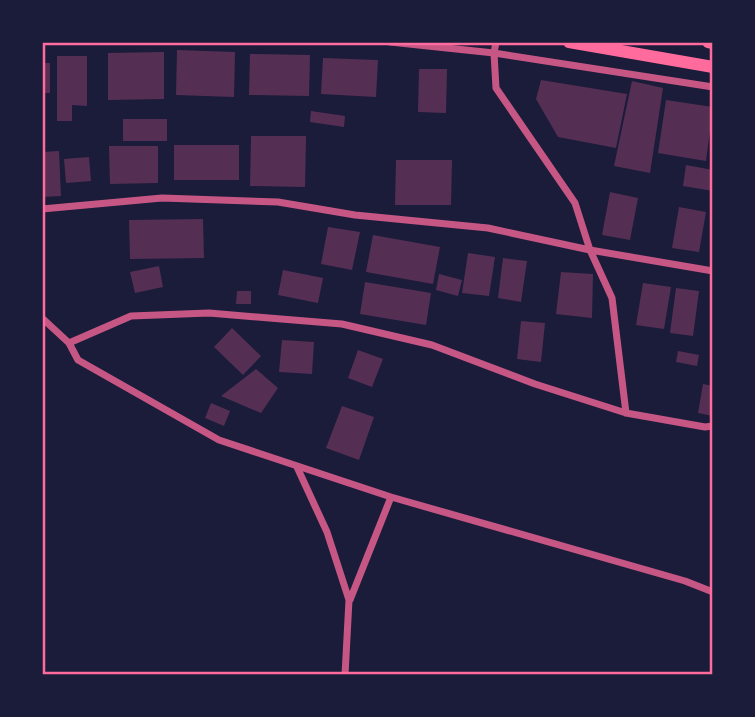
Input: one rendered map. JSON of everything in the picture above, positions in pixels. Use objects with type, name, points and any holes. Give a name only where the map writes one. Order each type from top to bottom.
[{"type":"main road","points":[[569,42],[713,67]]},
{"type":"street","points":[[390,42],[494,53],[713,87]]},
{"type":"street","points":[[496,42],[496,89],[575,203],[590,250],[612,298],[626,413]]},
{"type":"street","points":[[42,209],[162,198],[278,202],[355,215],[488,228],[590,250],[713,271]]},
{"type":"street","points":[[69,343],[131,316],[209,313],[342,324],[432,345],[535,384],[626,413],[705,427],[713,426]]},
{"type":"street","points":[[42,318],[69,343],[78,360],[219,440],[391,497],[685,581],[713,592]]},
{"type":"street","points":[[297,467],[327,532],[349,602]]},
{"type":"street","points":[[345,675],[349,602],[391,497]]},
{"type":"building","points":[[177,50],[235,52],[234,97],[176,95]]},
{"type":"building","points":[[164,52],[164,99],[108,100],[108,53]]},
{"type":"building","points":[[250,54],[310,55],[309,96],[249,95]]},
{"type":"building","points":[[57,56],[87,56],[87,106],[72,105],[72,121],[57,121]]},
{"type":"building","points":[[323,58],[378,60],[376,97],[321,94]]},
{"type":"building","points":[[42,63],[50,63],[50,93],[42,93]]},
{"type":"building","points":[[419,69],[447,69],[446,113],[418,112]]},
{"type":"building","points":[[541,80],[627,94],[616,148],[558,137],[536,99]]},
{"type":"building","points":[[632,81],[663,88],[650,173],[614,166]]},
{"type":"building","points":[[666,100],[713,107],[706,161],[658,153]]},
{"type":"building","points":[[311,111],[345,116],[344,127],[310,122]]},
{"type":"building","points":[[123,119],[167,119],[167,141],[123,141]]},
{"type":"building","points":[[251,136],[306,136],[305,187],[250,186]]},
{"type":"building","points":[[174,145],[239,145],[239,180],[174,180]]},
{"type":"building","points":[[109,146],[158,146],[158,183],[110,184]]},
{"type":"building","points":[[59,151],[61,196],[42,197],[42,152]]},
{"type":"building","points":[[89,157],[91,181],[66,183],[64,159]]},
{"type":"building","points":[[396,160],[452,160],[451,205],[395,205]]},
{"type":"building","points":[[686,165],[713,170],[713,191],[683,186]]},
{"type":"building","points":[[610,192],[638,198],[630,240],[602,235]]},
{"type":"building","points":[[679,207],[706,212],[699,252],[672,248]]},
{"type":"building","points":[[203,219],[204,258],[130,259],[129,220]]},
{"type":"building","points":[[328,227],[360,232],[352,270],[321,264]]},
{"type":"building","points":[[373,235],[440,247],[433,284],[366,272]]},
{"type":"building","points":[[468,253],[495,257],[489,296],[462,293]]},
{"type":"building","points":[[503,258],[527,261],[521,302],[498,298]]},
{"type":"building","points":[[159,266],[163,287],[135,293],[130,272]]},
{"type":"building","points":[[283,270],[323,278],[318,303],[278,295]]},
{"type":"building","points":[[561,272],[593,274],[592,318],[556,314]]},
{"type":"building","points":[[439,274],[462,280],[458,296],[436,290]]},
{"type":"building","points":[[365,282],[431,293],[426,325],[360,314]]},
{"type":"building","points":[[643,283],[671,287],[664,329],[636,325]]},
{"type":"building","points":[[676,288],[699,291],[693,336],[670,333]]},
{"type":"building","points":[[237,291],[251,291],[251,304],[236,304]]},
{"type":"building","points":[[521,321],[545,323],[541,362],[517,359]]},
{"type":"building","points":[[232,328],[261,356],[243,375],[214,347]]},
{"type":"building","points":[[282,340],[314,342],[312,374],[279,372]]},
{"type":"building","points":[[358,350],[383,359],[372,387],[348,378]]},
{"type":"building","points":[[678,351],[699,355],[697,366],[676,362]]},
{"type":"building","points":[[256,369],[278,388],[261,413],[221,396]]},
{"type":"building","points":[[703,384],[713,386],[713,416],[698,413]]},
{"type":"building","points":[[211,403],[230,411],[224,426],[205,418]]},
{"type":"building","points":[[342,406],[374,417],[359,460],[326,448]]}]
